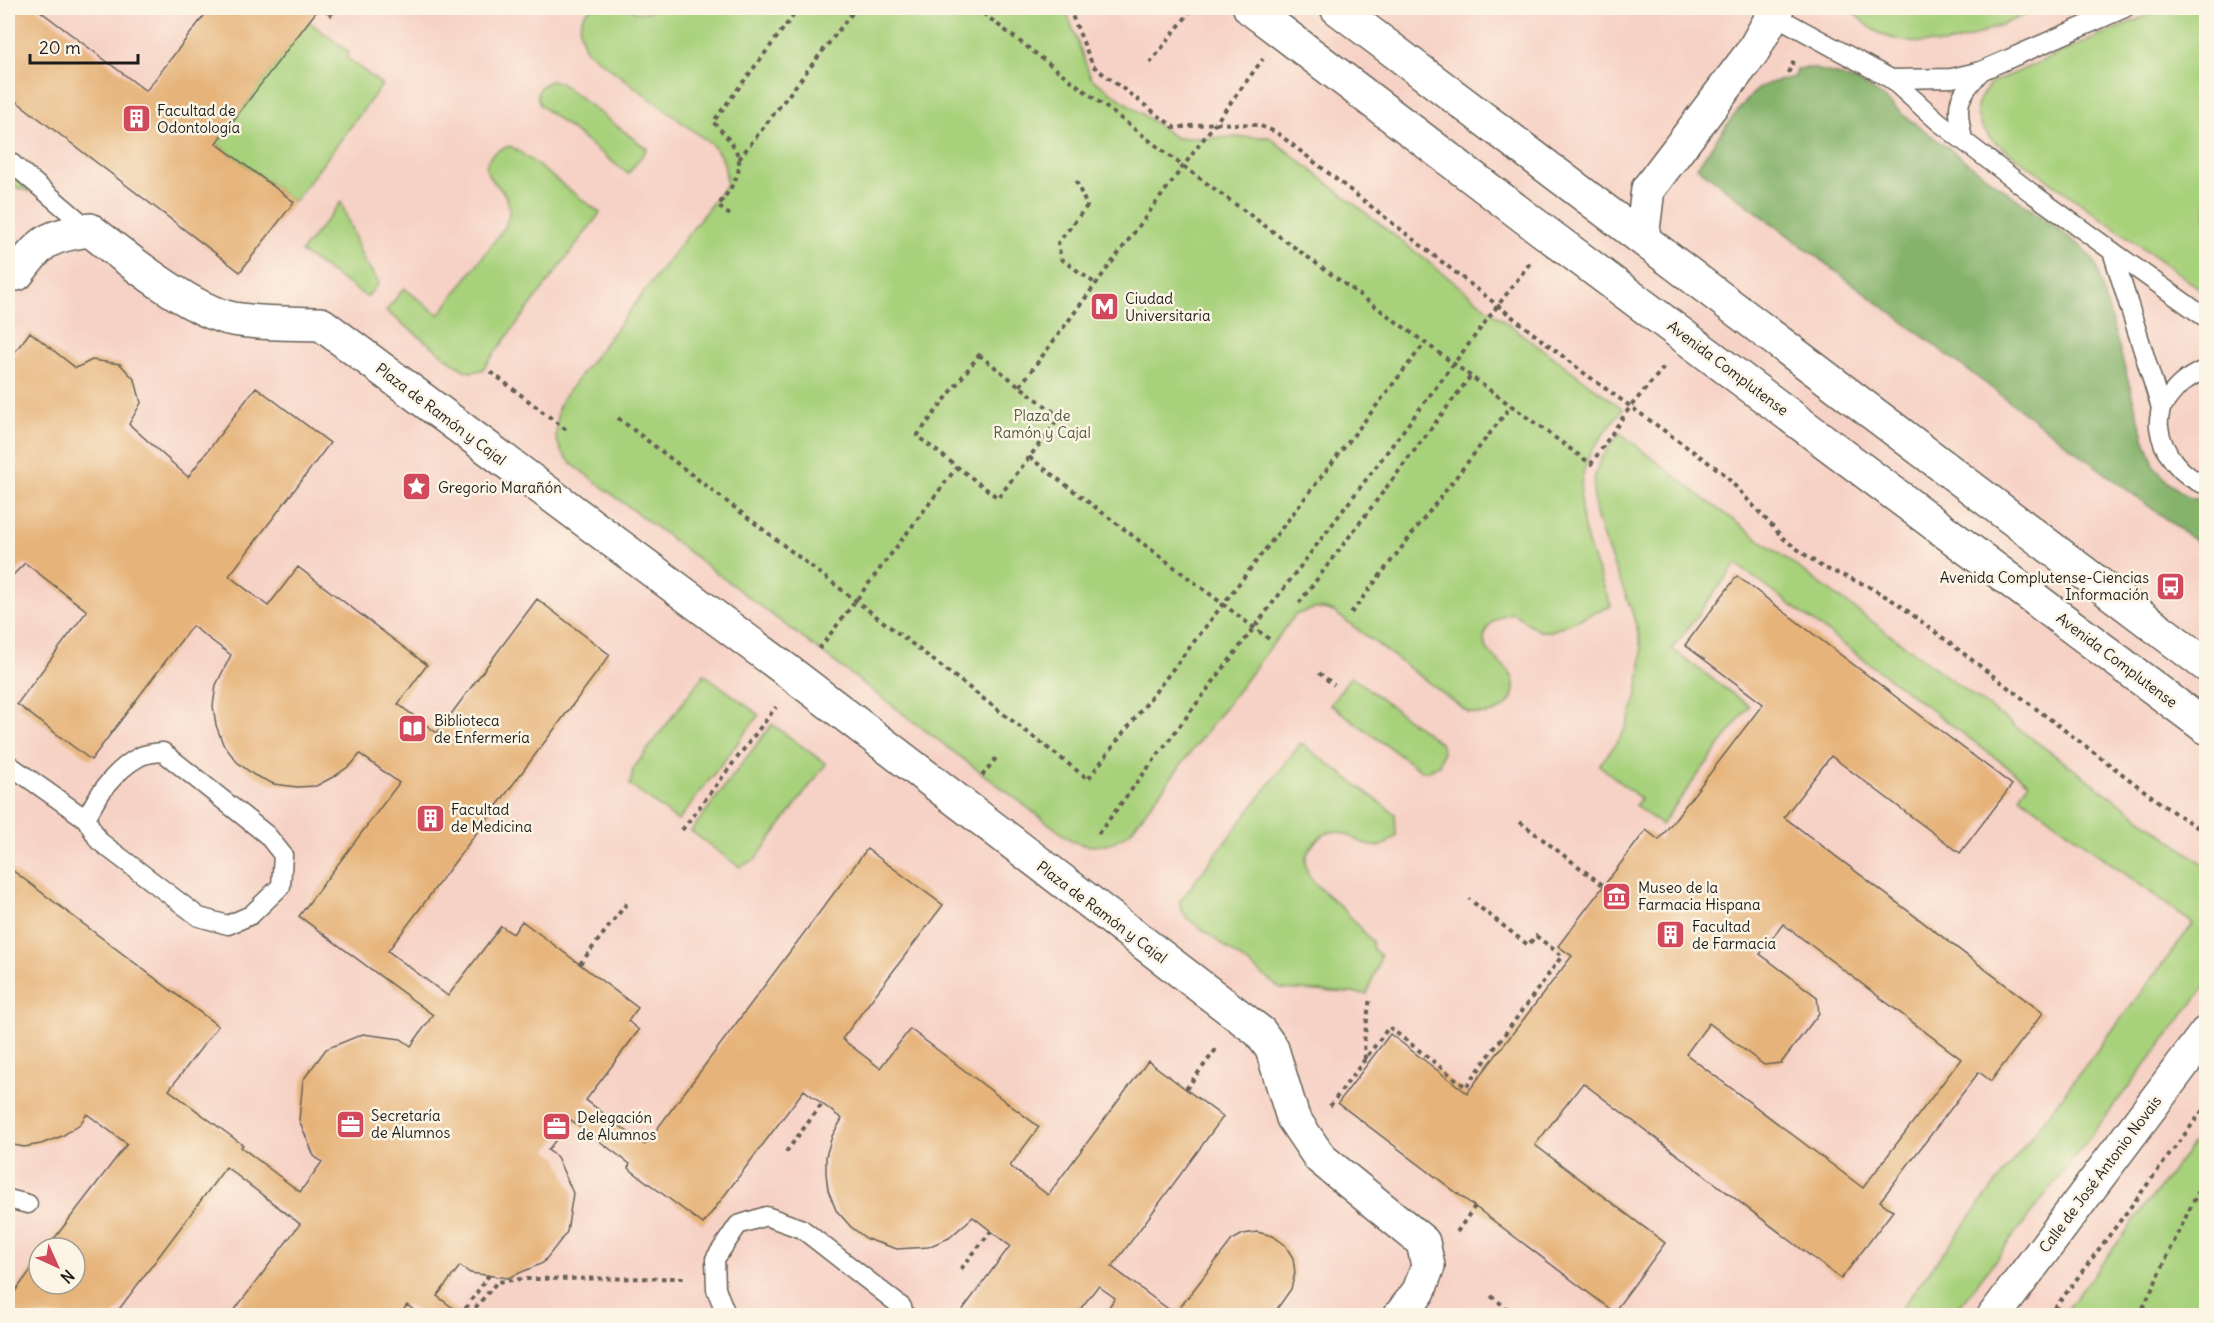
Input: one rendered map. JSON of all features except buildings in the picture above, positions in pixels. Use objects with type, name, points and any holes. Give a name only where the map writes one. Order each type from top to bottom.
[{"type":"street","name":"Avenida Complutense","points":[[1250,8],[2206,728]]},
{"type":"street","points":[[1337,8],[2206,665]]},
{"type":"street","points":[[1642,238],[1648,189],[1753,51],[1776,11]]},
{"type":"street","points":[[11,275],[35,250],[52,237],[90,230]]},
{"type":"street","name":"Plaza de Ramón y Cajal","points":[[90,230],[125,257],[202,309],[233,319],[321,324],[797,678],[1260,1032],[1272,1049],[1293,1118],[1320,1158],[1423,1242],[1428,1266],[1419,1291],[1400,1316]]},
{"type":"street","name":"Calle de José Antonio Novais","points":[[1994,1316],[2206,1033]]},
{"type":"lane","points":[[1891,79],[1952,78],[1981,71],[2125,8]]},
{"type":"lane","points":[[1776,11],[1891,79],[1962,140],[2206,318]]},
{"type":"lane","points":[[1962,140],[1958,112],[1962,93],[1981,71]]},
{"type":"lane","points":[[8,160],[90,230]]},
{"type":"lane","points":[[2112,251],[2161,408],[2159,428],[2174,463],[2194,481],[2206,485]]},
{"type":"lane","points":[[2161,408],[2177,385],[2206,369]]},
{"type":"lane","points":[[8,764],[86,819],[99,841],[199,917],[228,925],[251,915],[281,886],[284,855],[267,835],[163,752],[141,756],[118,772],[94,801],[86,819]]},
{"type":"lane","points":[[8,1199],[28,1204]]},
{"type":"lane","points":[[727,1316],[716,1289],[715,1259],[738,1225],[766,1216],[802,1229],[902,1307],[905,1316]]},
{"type":"path","points":[[730,215],[718,206],[740,172],[738,160],[734,146],[713,122],[799,8]]},
{"type":"path","points":[[738,160],[856,8]]},
{"type":"path","points":[[976,8],[1183,166],[1591,464],[1630,407],[1670,361]]},
{"type":"path","points":[[1069,8],[1093,66],[1175,128],[1214,123],[1258,125],[1276,132],[1630,407],[1723,473],[1785,540],[1822,567],[1866,585],[1897,603],[2168,808],[2206,833]]},
{"type":"path","points":[[1150,63],[1193,8]]},
{"type":"path","points":[[1020,386],[1268,52]]},
{"type":"path","points":[[1076,181],[1087,206],[1058,243],[1061,259],[1096,284]]},
{"type":"path","points":[[1098,834],[1532,260]]},
{"type":"path","points":[[618,418],[1088,779],[1424,344]]},
{"type":"path","points":[[979,355],[1020,386],[1060,417],[998,498],[917,436],[979,355]]},
{"type":"path","points":[[491,372],[569,432]]},
{"type":"path","points":[[1299,603],[1470,376]]},
{"type":"path","points":[[1351,613],[1511,406]]},
{"type":"path","points":[[1029,457],[1269,639]]},
{"type":"path","points":[[819,649],[957,467]]},
{"type":"path","points":[[1318,673],[1335,685]]},
{"type":"path","points":[[682,830],[777,705]]},
{"type":"path","points":[[1520,822],[1604,886]]},
{"type":"path","points":[[1330,1106],[1389,1027],[1466,1087],[1562,956],[1536,936],[1528,945],[1469,899]]},
{"type":"path","points":[[580,964],[627,903]]},
{"type":"path","points":[[1365,1059],[1364,1042],[1370,997]]},
{"type":"path","points":[[1186,1089],[1217,1048]]},
{"type":"path","points":[[786,1152],[822,1104]]},
{"type":"path","points":[[2049,1316],[2206,1106]]},
{"type":"path","points":[[2139,1316],[2164,1266],[2176,1234],[2206,1178]]},
{"type":"path","points":[[1457,1232],[1475,1206]]},
{"type":"path","points":[[961,1269],[990,1231]]},
{"type":"path","points":[[489,1275],[466,1308],[471,1313],[497,1281],[688,1278]]},
{"type":"path","points":[[1491,1296],[1517,1316]]},
{"type":"shaded area","name":"Ciudad Universitaria","points":[[8,8],[2206,8],[2206,1315],[8,1315]]},
{"type":"green space","name":"Plaza de Ramón y Cajal","points":[[591,8],[630,8],[635,12],[647,12],[657,8],[1065,8],[1091,78],[1176,138],[1269,137],[1492,312],[1623,409],[1590,454],[1583,473],[1580,492],[1581,512],[1590,550],[1611,606],[1551,631],[1539,631],[1513,613],[1495,620],[1484,637],[1485,644],[1510,673],[1514,689],[1508,704],[1485,714],[1468,712],[1334,612],[1314,609],[1295,615],[1130,832],[1116,841],[1102,845],[1080,844],[1072,841],[572,464],[561,451],[556,438],[558,409],[563,398],[726,185],[724,163],[712,145],[587,51],[580,28],[582,18]]},
{"type":"green space","points":[[1851,8],[2039,8],[1980,34],[1945,44],[1893,39],[1866,25]]},
{"type":"green space","points":[[2164,8],[2206,8],[2206,293],[1991,139],[1981,124],[1977,111],[1980,98],[1992,83]]},
{"type":"green space","points":[[308,21],[349,52],[346,57],[382,85],[294,202],[216,143]]},
{"type":"green space","points":[[1810,68],[1849,78],[1881,96],[2082,247],[2095,262],[2144,437],[2155,467],[2169,483],[2190,498],[2206,501],[2206,549],[1697,167],[1738,111],[1755,92],[1771,83],[1795,77],[1797,69]]},
{"type":"green space","points":[[551,81],[559,82],[647,149],[628,174],[540,105],[539,90]]},
{"type":"green space","points":[[510,146],[600,213],[482,370],[471,372],[462,369],[386,311],[404,288],[439,315],[508,220],[508,203],[505,194],[488,174],[487,163],[493,154]]},
{"type":"green space","points":[[8,172],[31,192],[8,185]]},
{"type":"green space","points":[[341,202],[363,259],[379,283],[367,297],[301,252]]},
{"type":"green space","points":[[1620,433],[1699,495],[2206,866],[2206,986],[1953,1315],[1896,1315],[2193,924],[2020,796],[2029,783],[1736,564],[1672,649],[1749,706],[1661,825],[1635,805],[1641,799],[1599,765],[1615,746],[1631,716],[1641,664],[1641,648],[1634,618],[1601,531],[1596,514],[1593,488],[1599,463]]},
{"type":"green space","points":[[704,674],[759,715],[678,821],[630,785],[633,769]]},
{"type":"green space","points":[[1351,676],[1440,743],[1443,751],[1439,765],[1427,771],[1420,770],[1330,704]]},
{"type":"green space","points":[[772,724],[826,764],[755,860],[739,867],[691,831]]},
{"type":"green space","points":[[1301,743],[1395,814],[1396,835],[1385,844],[1375,846],[1346,834],[1326,833],[1315,842],[1305,863],[1307,872],[1313,881],[1352,919],[1373,943],[1372,948],[1381,956],[1367,994],[1281,989],[1187,918],[1180,907],[1180,901]]},
{"type":"green space","points":[[2206,1126],[2206,1315],[2063,1315]]},
{"type":"place","name":"Facultad de Odontología","points":[[136,119]]},
{"type":"place","name":"Ciudad Universitaria","points":[[1104,307]]},
{"type":"place","name":"Gregorio Marañón","points":[[417,487]]},
{"type":"place","name":"Avenida Complutense-Ciencias Información","points":[[2170,586]]},
{"type":"place","name":"Biblioteca de Enfermería","points":[[413,729]]},
{"type":"place","name":"Facultad de Medicina","points":[[430,818]]},
{"type":"place","name":"Museo de la Farmacia Hispana","points":[[1617,896]]},
{"type":"place","name":"Facultad de Farmacia","points":[[1671,935]]},
{"type":"place","name":"Secretaría de Alumnos","points":[[350,1124]]},
{"type":"place","name":"Delegación de Alumnos","points":[[556,1126]]}]
